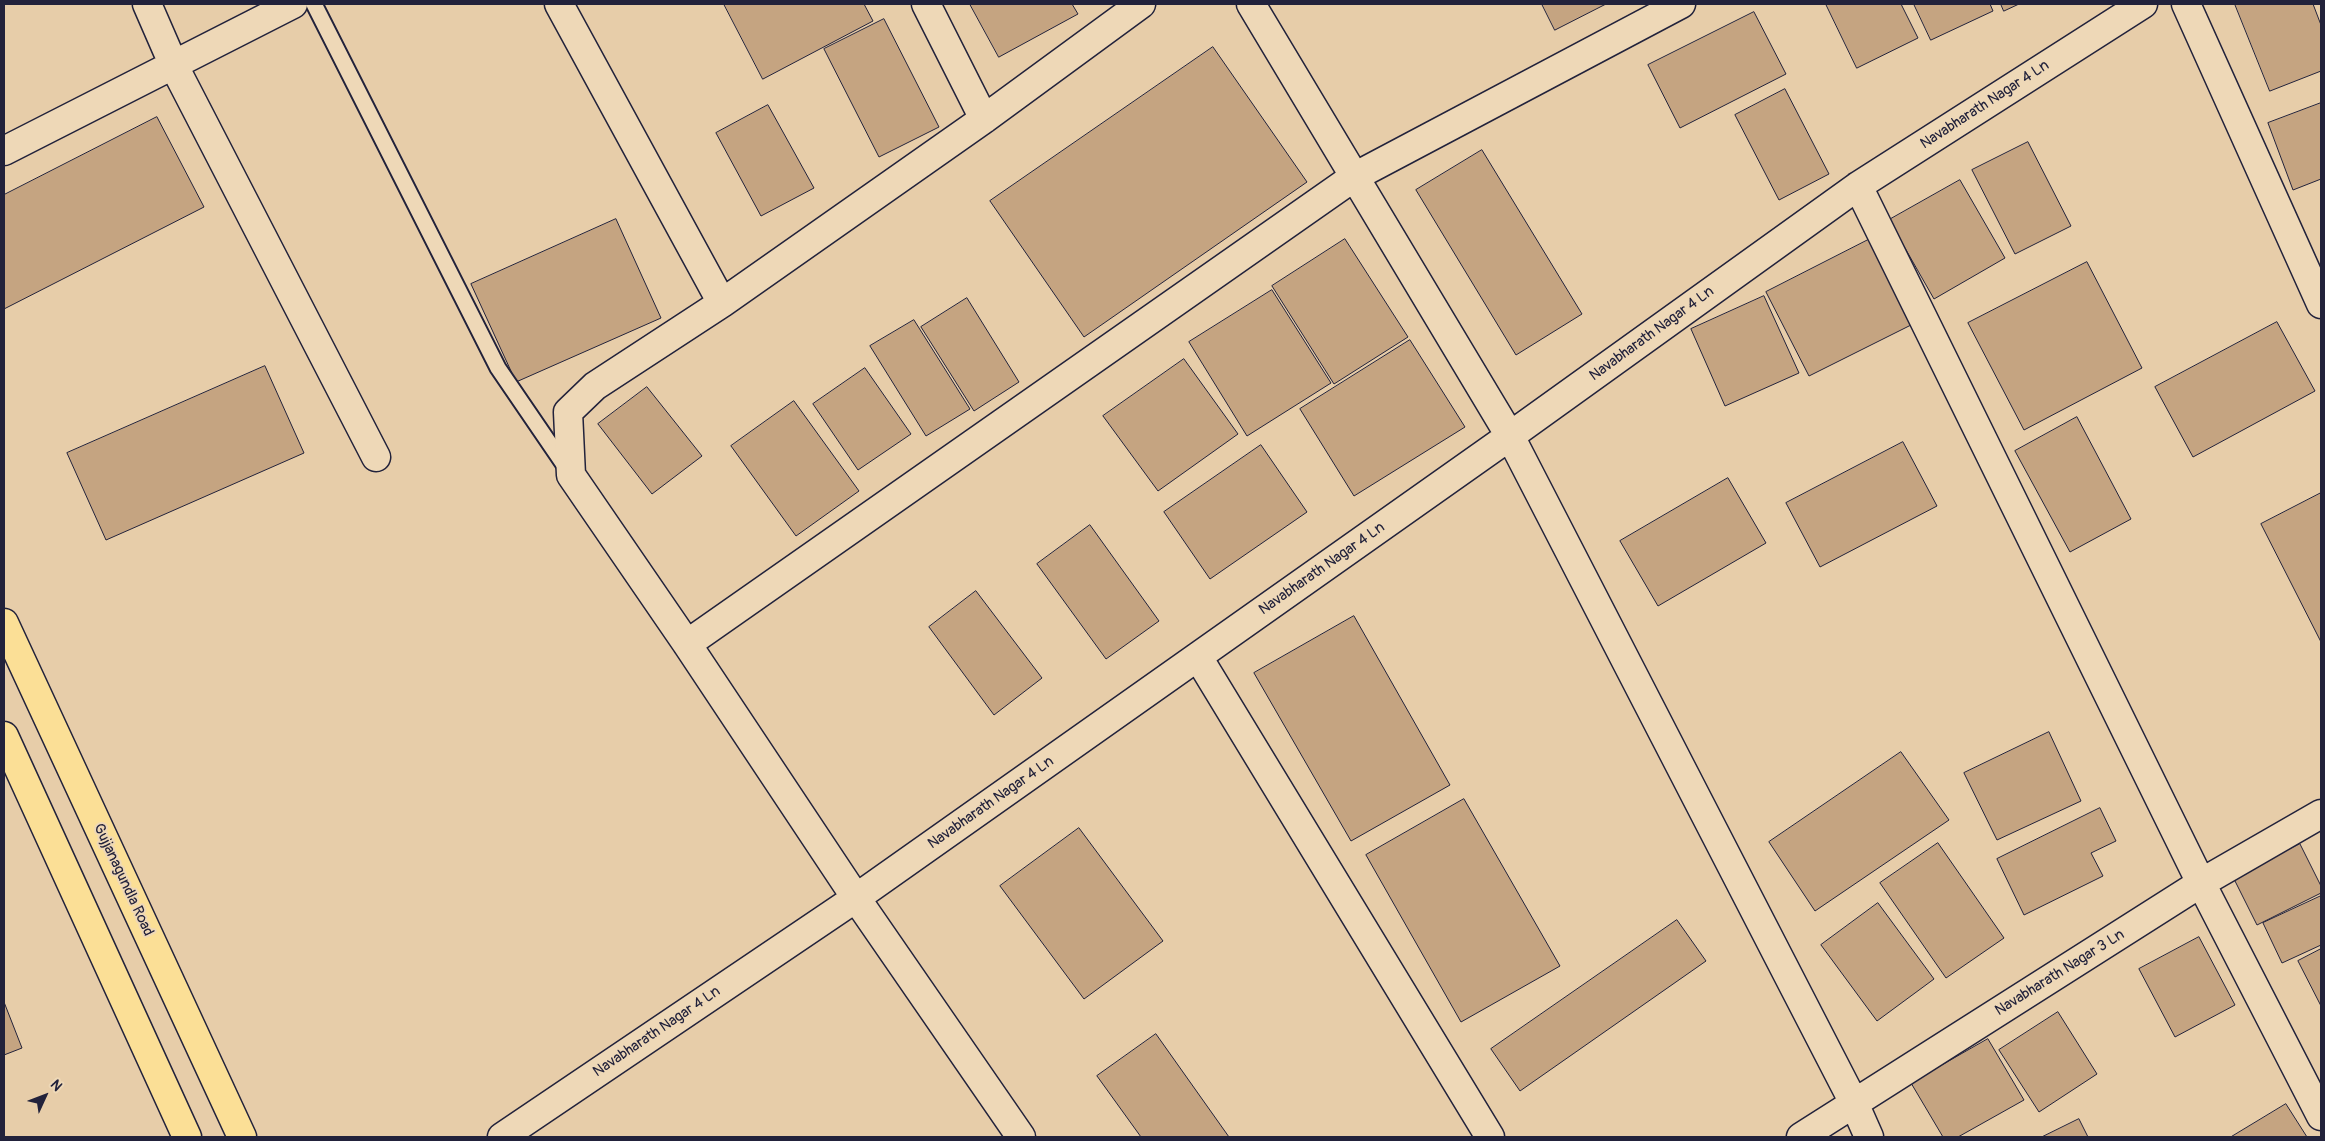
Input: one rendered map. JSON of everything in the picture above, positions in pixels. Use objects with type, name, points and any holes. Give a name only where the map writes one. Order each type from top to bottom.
[{"type":"main road","name":"Gujjanagundla Road","points":[[4,623],[242,1137]]},
{"type":"main road","points":[[4,736],[187,1137]]},
{"type":"street","points":[[147,4],[174,66],[376,457]]},
{"type":"street","points":[[4,151],[293,4]]},
{"type":"street","points":[[559,4],[722,302]]},
{"type":"street","points":[[926,4],[984,119]]},
{"type":"street","points":[[1021,1137],[856,898],[687,644],[571,475],[568,412],[595,386],[722,302],[984,119],[1141,4]]},
{"type":"street","points":[[1251,4],[1510,436],[1854,1103],[1869,1137]]},
{"type":"street","points":[[687,644],[1354,176],[1681,4]]},
{"type":"street","name":"Navabharath Nagar 4 Ln","points":[[502,1137],[856,898],[1510,436],[1858,186],[2143,4]]},
{"type":"street","points":[[2186,4],[2321,304]]},
{"type":"street","points":[[1858,186],[2201,883],[2321,1116]]},
{"type":"street","points":[[1198,657],[1490,1137]]},
{"type":"street","name":"Navabharath Nagar 3 Ln","points":[[1801,1137],[2201,883],[2321,814]]},
{"type":"lane","points":[[314,4],[498,368],[571,475]]},
{"type":"building","points":[[724,4],[864,4],[873,21],[763,79]]},
{"type":"building","points":[[970,4],[1072,4],[1078,14],[999,57]]},
{"type":"building","points":[[1542,4],[1606,4],[1555,30]]},
{"type":"building","points":[[1826,4],[1901,4],[1918,38],[1857,68]]},
{"type":"building","points":[[1914,4],[1990,4],[1993,11],[1931,40]]},
{"type":"building","points":[[2001,4],[2019,4],[2004,11]]},
{"type":"building","points":[[2235,4],[2313,4],[2321,25],[2321,71],[2270,91]]},
{"type":"building","points":[[1754,12],[1786,74],[1680,128],[1648,65]]},
{"type":"building","points":[[884,19],[939,127],[879,157],[824,49]]},
{"type":"building","points":[[1213,47],[1307,182],[1084,337],[990,201]]},
{"type":"building","points":[[1785,89],[1829,174],[1779,200],[1735,115]]},
{"type":"building","points":[[2321,103],[2321,179],[2293,190],[2268,123]]},
{"type":"building","points":[[768,105],[814,188],[761,216],[716,133]]},
{"type":"building","points":[[157,117],[204,207],[4,309],[4,195]]},
{"type":"building","points":[[2028,142],[2071,226],[2015,254],[1972,170]]},
{"type":"building","points":[[1482,150],[1582,314],[1516,355],[1416,190]]},
{"type":"building","points":[[1960,180],[2005,258],[1934,299],[1889,220]]},
{"type":"building","points":[[616,219],[661,318],[516,382],[471,284]]},
{"type":"building","points":[[1872,238],[1915,323],[1809,376],[1766,292]]},
{"type":"building","points":[[1345,239],[1408,337],[1334,384],[1272,286]]},
{"type":"building","points":[[2087,262],[2142,368],[2024,430],[1968,323]]},
{"type":"building","points":[[1272,290],[1331,383],[1247,436],[1189,342]]},
{"type":"building","points":[[1764,296],[1799,373],[1725,406],[1691,329]]},
{"type":"building","points":[[967,298],[1019,382],[974,411],[921,327]]},
{"type":"building","points":[[914,320],[970,409],[926,436],[870,346]]},
{"type":"building","points":[[2277,322],[2315,391],[2193,457],[2155,387]]},
{"type":"building","points":[[1410,340],[1465,427],[1354,496],[1300,409]]},
{"type":"building","points":[[1184,359],[1238,434],[1158,491],[1103,416]]},
{"type":"building","points":[[265,366],[304,453],[106,540],[67,453]]},
{"type":"building","points":[[865,368],[911,434],[858,470],[813,404]]},
{"type":"building","points":[[647,387],[702,456],[652,494],[598,424]]},
{"type":"building","points":[[794,401],[859,491],[796,536],[731,446]]},
{"type":"building","points":[[2077,417],[2131,519],[2070,552],[2015,451]]},
{"type":"building","points":[[1903,442],[1937,506],[1820,567],[1786,503]]},
{"type":"building","points":[[1261,445],[1307,512],[1210,579],[1164,512]]},
{"type":"building","points":[[1728,478],[1766,543],[1658,606],[1620,541]]},
{"type":"building","points":[[2321,493],[2321,642],[2261,524]]},
{"type":"building","points":[[1090,525],[1159,621],[1106,659],[1037,564]]},
{"type":"building","points":[[976,591],[1042,678],[994,715],[929,627]]},
{"type":"building","points":[[1354,616],[1450,785],[1351,841],[1254,673]]},
{"type":"building","points":[[2049,732],[2081,801],[1997,840],[1964,773]]},
{"type":"building","points":[[1901,752],[1949,820],[1815,911],[1769,842]]},
{"type":"building","points":[[1464,799],[1560,966],[1461,1022],[1366,855]]},
{"type":"building","points":[[2100,808],[2116,841],[2091,853],[2103,876],[2024,915],[1997,859]]},
{"type":"building","points":[[1079,828],[1163,941],[1084,999],[1000,886]]},
{"type":"building","points":[[1938,843],[2004,938],[1946,978],[1880,883]]},
{"type":"building","points":[[2300,844],[2321,886],[2321,893],[2257,925],[2233,877]]},
{"type":"building","points":[[2321,896],[2321,945],[2282,963],[2263,923]]},
{"type":"building","points":[[1878,903],[1934,979],[1877,1021],[1821,945]]},
{"type":"building","points":[[1677,920],[1706,961],[1520,1091],[1491,1049]]},
{"type":"building","points":[[2199,937],[2235,1005],[2175,1037],[2139,969]]},
{"type":"building","points":[[2321,949],[2321,1006],[2298,961]]},
{"type":"building","points":[[4,1002],[22,1048],[4,1055]]},
{"type":"building","points":[[2058,1012],[2097,1074],[2039,1112],[1999,1050]]},
{"type":"building","points":[[1156,1034],[1229,1137],[1141,1137],[1097,1076]]},
{"type":"building","points":[[1988,1039],[2024,1100],[1958,1137],[1943,1137],[1911,1083]]},
{"type":"building","points":[[2286,1104],[2307,1137],[2231,1137]]},
{"type":"building","points":[[2079,1119],[2088,1137],[2042,1137]]}]
